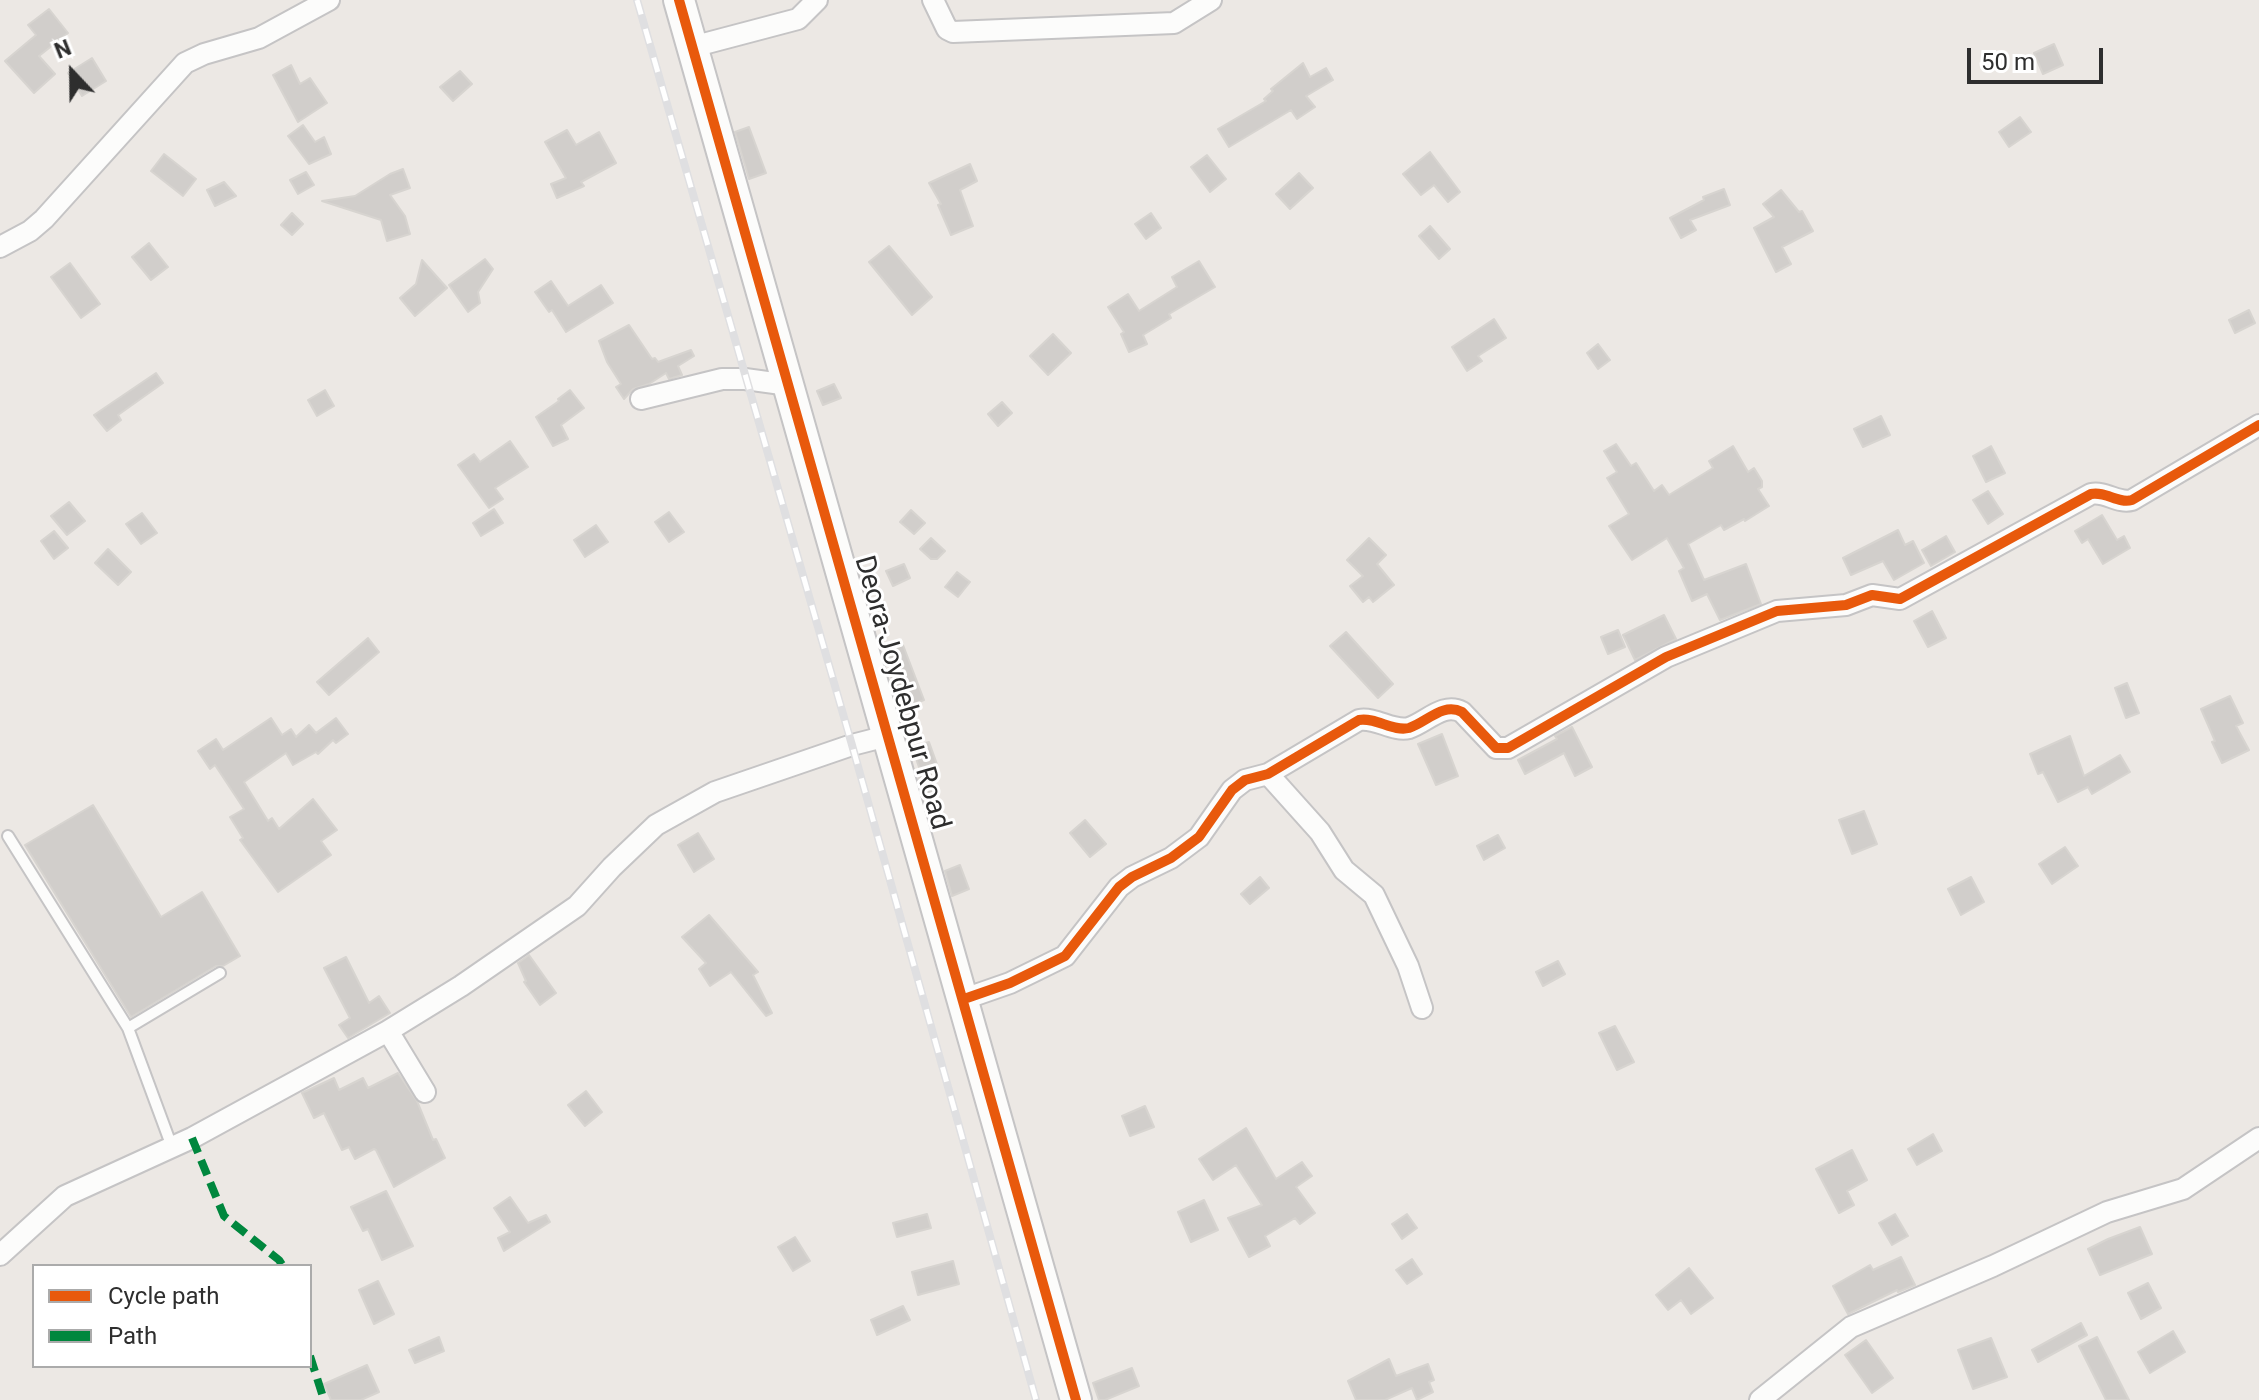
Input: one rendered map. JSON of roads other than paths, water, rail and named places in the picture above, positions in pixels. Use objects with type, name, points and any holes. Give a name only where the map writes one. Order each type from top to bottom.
[{"type":"street","points":[[0,247],[30,231],[44,219],[185,63],[194,57],[259,38],[329,0]]},
{"type":"street","name":"Deora-Joydebpur Road","points":[[679,0],[1076,1400]]},
{"type":"street","points":[[692,47],[798,19],[817,0]]},
{"type":"street","points":[[933,0],[947,29],[953,32],[1174,23],[1211,0]]},
{"type":"street","points":[[641,399],[722,379],[789,385]]},
{"type":"street","points":[[964,999],[1010,983],[1065,956],[1124,882],[1185,849],[1199,837],[1232,790],[1245,780],[1268,774],[1359,720],[1403,729],[1448,708],[1462,712],[1496,748],[1508,748],[1666,657],[1777,611],[1846,605],[1872,595],[1900,599],[2091,494],[2099,493],[2126,502],[2132,500],[2259,425]]},
{"type":"street","points":[[0,1255],[59,1200],[172,1147],[388,1031],[518,949],[577,906],[656,825],[715,792],[887,736]]},
{"type":"street","points":[[1268,774],[1320,832],[1344,870],[1374,895],[1408,966],[1407,971],[1422,1008]]},
{"type":"street","points":[[388,1031],[425,1092]]},
{"type":"street","points":[[1760,1400],[1851,1327],[1993,1266],[2107,1212],[2183,1189],[2259,1138]]},
{"type":"lane","points":[[8,836],[128,1028],[172,1147]]},
{"type":"lane","points":[[128,1028],[220,973]]},
{"type":"railway","points":[[637,0],[852,745],[1036,1400]]}]
